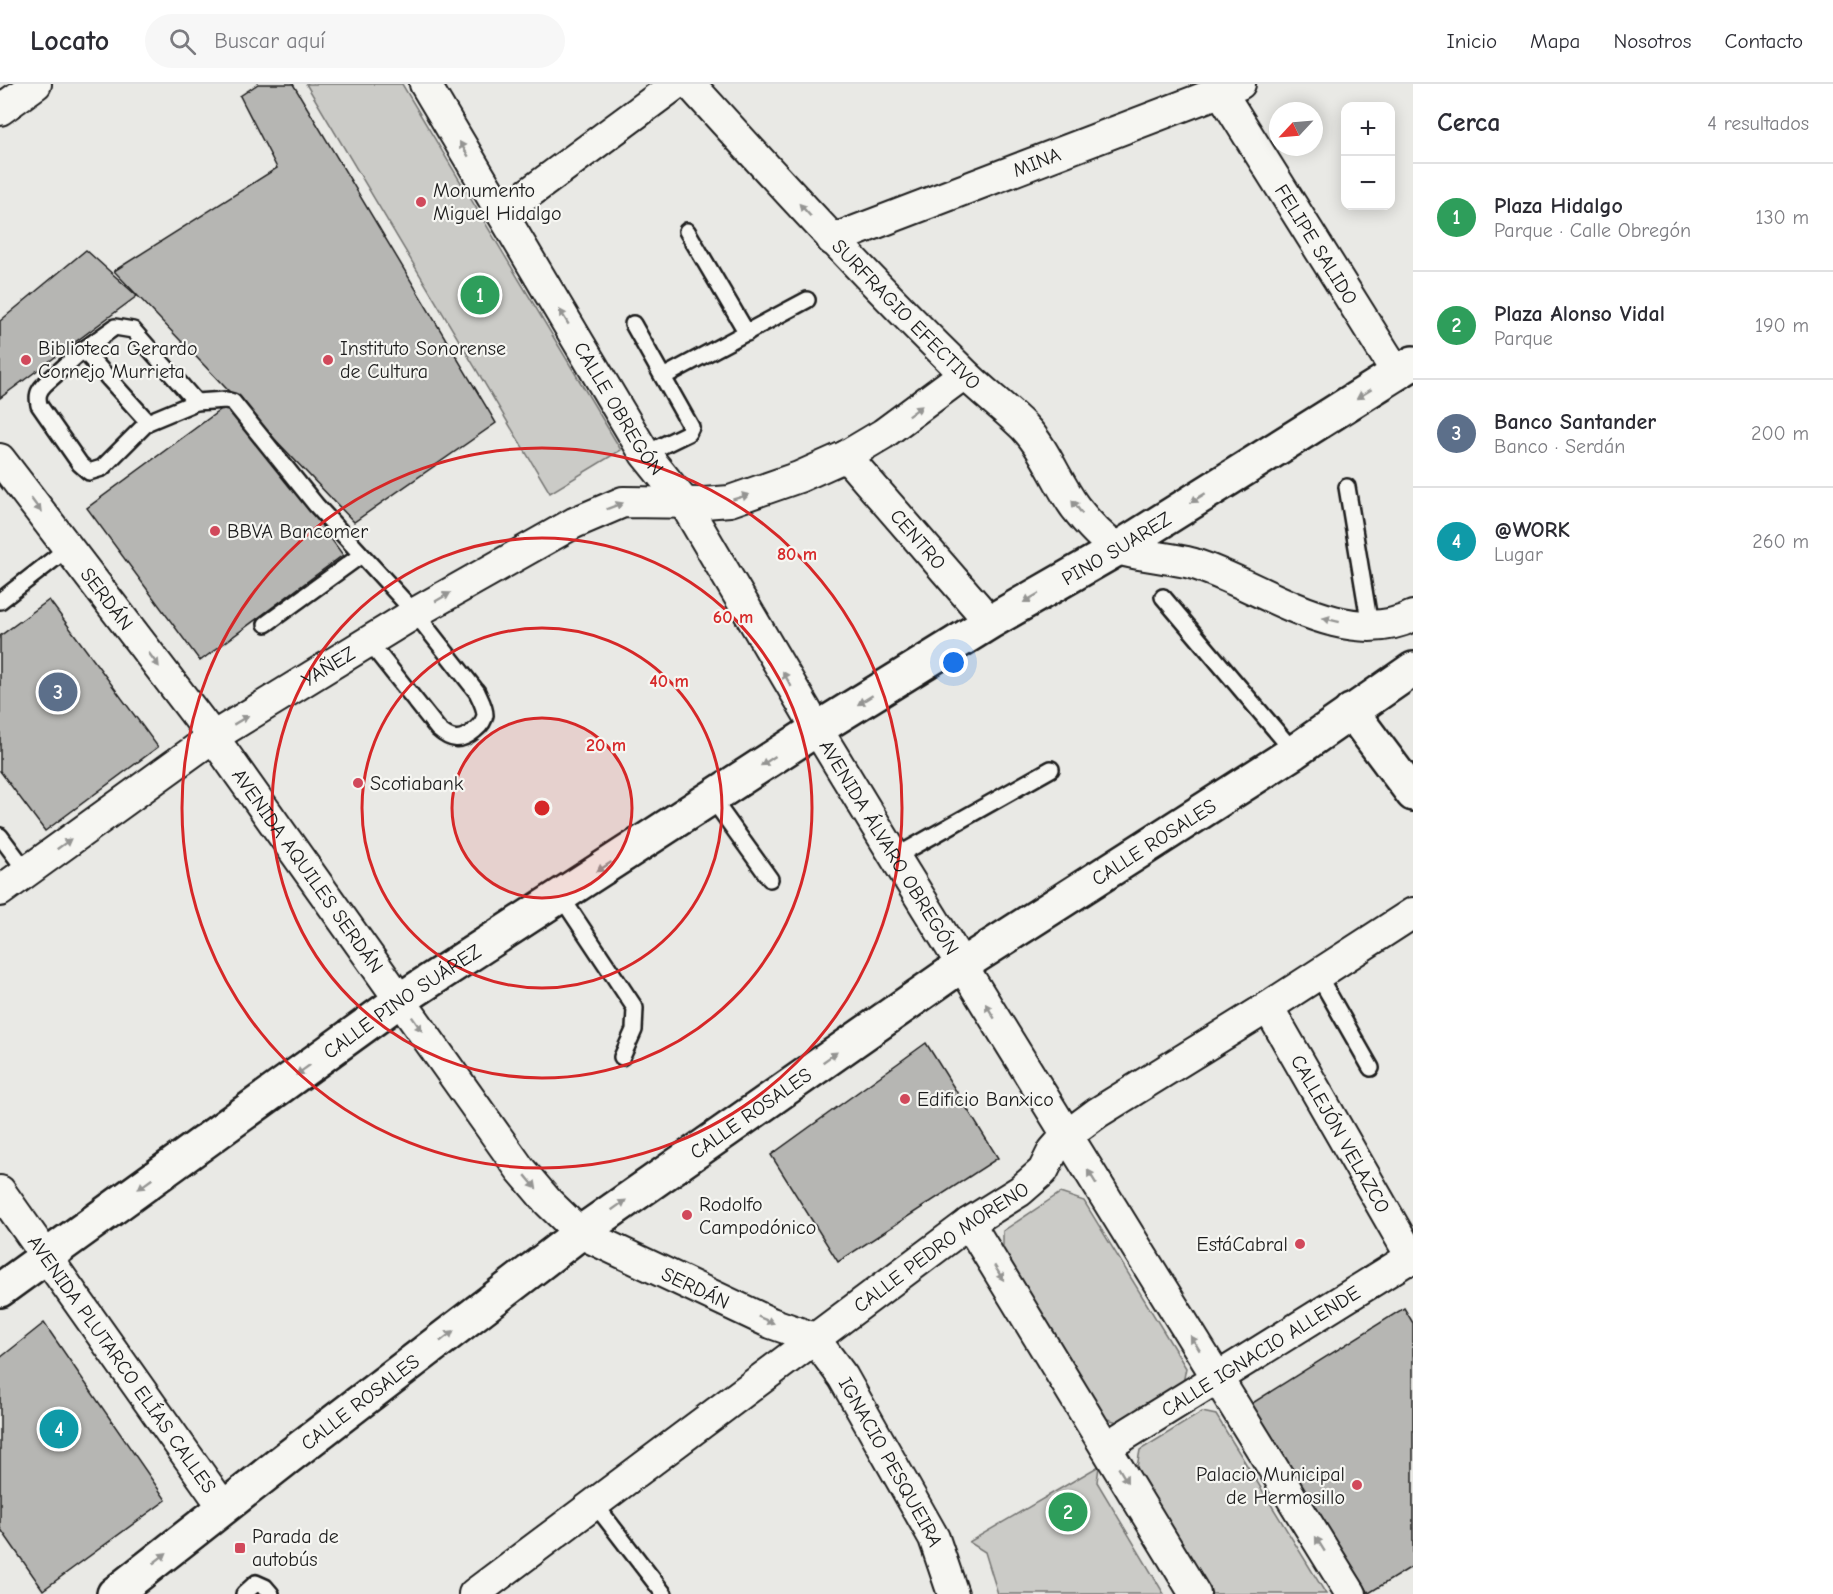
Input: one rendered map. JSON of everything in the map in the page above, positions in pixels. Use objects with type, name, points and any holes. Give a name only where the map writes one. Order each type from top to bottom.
[{"type":"main road","name":"PINO SUAREZ","points":[[817,729],[990,621],[1117,549],[1405,368]]},
{"type":"main road","name":"CALLE ROSALES","points":[[114,1594],[580,1233],[962,965],[1294,752],[1413,669]]},
{"type":"main road","points":[[1351,711],[1413,794]]},
{"type":"main road","name":"CALLE PINO SUÁREZ","points":[[0,1290],[400,1000],[817,729]]},
{"type":"street","points":[[0,110],[36,84]]},
{"type":"street","name":"CALLE OBREGÓN","points":[[425,84],[645,454],[683,501],[817,729]]},
{"type":"street","points":[[502,213],[676,84]]},
{"type":"street","name":"SURFRAGIO EFECTIVO","points":[[690,84],[832,240],[964,374],[1026,429],[1042,449],[1075,506],[1117,549]]},
{"type":"street","name":"MINA","points":[[832,240],[1225,87]]},
{"type":"street","name":"FELIPE SALIDO","points":[[1225,87],[1405,368]]},
{"type":"street","name":"YAÑEZ","points":[[0,891],[213,737],[414,613],[574,523],[622,502],[730,501],[799,477],[846,456],[883,434],[964,374]]},
{"type":"street","name":"CENTRO","points":[[846,456],[990,621]]},
{"type":"street","name":"SERDÁN","points":[[0,459],[213,737]]},
{"type":"street","points":[[1117,549],[1194,564],[1322,618],[1348,624],[1370,626],[1389,624],[1413,616]]},
{"type":"street","name":"AVENIDA ÁLVARO OBREGÓN","points":[[817,729],[1066,1136],[1351,1594]]},
{"type":"street","name":"AVENIDA AQUILES SERDÁN","points":[[213,737],[520,1169],[548,1202],[580,1233]]},
{"type":"street","name":"CALLE PEDRO MORENO","points":[[482,1592],[594,1503],[814,1338],[969,1223],[1020,1191],[1043,1171],[1053,1151],[1066,1136],[1097,1113],[1412,914]]},
{"type":"street","name":"CALLEJÓN VELAZCO","points":[[1268,1007],[1412,1257]]},
{"type":"street","name":"AVENIDA PLUTARCO ELÍAS CALLES","points":[[0,1191],[224,1508]]},
{"type":"street","points":[[969,1223],[1195,1594]]},
{"type":"street","name":"SERDÁN","points":[[580,1233],[771,1323],[814,1338]]},
{"type":"street","name":"CALLE IGNACIO ALLENDE","points":[[1106,1447],[1412,1257]]},
{"type":"street","name":"IGNACIO PESQUEIRA","points":[[814,1338],[843,1377],[934,1538],[953,1594]]},
{"type":"lane","points":[[687,231],[747,333]]},
{"type":"lane","points":[[663,377],[807,300]]},
{"type":"lane","points":[[633,324],[691,427],[688,433],[645,454]]},
{"type":"lane","points":[[196,402],[133,330],[116,327],[83,350],[40,389],[37,397],[39,405],[80,464],[89,472],[102,468],[148,422],[196,402],[226,400],[233,402],[316,505],[414,613],[477,692],[485,716],[482,724],[465,738],[456,740],[446,736],[369,642]]},
{"type":"lane","points":[[83,350],[148,422]]},
{"type":"lane","points":[[1347,487],[1370,626]]},
{"type":"lane","points":[[0,601],[68,548]]},
{"type":"lane","points":[[266,624],[360,556]]},
{"type":"lane","points":[[1162,597],[1294,752]]},
{"type":"lane","points":[[895,857],[1051,769]]},
{"type":"lane","points":[[711,797],[771,879]]},
{"type":"lane","points":[[0,836],[27,872]]},
{"type":"lane","points":[[560,895],[635,1008],[634,1030],[622,1057]]},
{"type":"lane","points":[[1318,975],[1371,1068]]},
{"type":"lane","points":[[594,1503],[664,1594]]},
{"type":"lane","points":[[244,1594],[256,1583],[265,1587],[272,1594]]},
{"type":"shaded area","points":[[306,84],[402,84],[621,450],[550,493]]},
{"type":"shaded area","points":[[1060,1193],[1084,1201],[1186,1368],[1183,1383],[1121,1423],[1104,1418],[1003,1254],[1003,1231]]},
{"type":"shaded area","points":[[1202,1412],[1216,1415],[1326,1594],[1212,1594],[1136,1473],[1140,1450]]},
{"type":"shaded area","points":[[1099,1466],[1097,1482],[1164,1594],[998,1594],[985,1552],[969,1542]]},
{"type":"building","name":"Instituto Sonorense de Cultura","points":[[258,84],[293,84],[496,423],[354,522],[114,271],[277,168],[240,96]]},
{"type":"building","name":"Biblioteca Gerardo Cornejo Murrieta","points":[[86,250],[137,296],[0,398],[0,321]]},
{"type":"building","name":"BBVA Bancomer","points":[[231,402],[343,555],[200,661],[87,508]]},
{"type":"building","points":[[49,600],[158,747],[45,831],[0,771],[0,636]]},
{"type":"building","name":"Edificio Banxico","points":[[926,1043],[998,1158],[838,1262],[771,1155]]},
{"type":"building","name":"Palacio Municipal de Hermosillo","points":[[1404,1308],[1413,1323],[1413,1566],[1369,1593],[1251,1404]]},
{"type":"building","points":[[44,1323],[166,1500],[43,1590],[0,1528],[0,1358]]},
{"type":"place","name":"Monumento Miguel Hidalgo","points":[[421,202]]},
{"type":"place","name":"Plaza Hidalgo","points":[[480,295]]},
{"type":"place","name":"Biblioteca Gerardo Cornejo Murrieta","points":[[26,360]]},
{"type":"place","name":"Instituto Sonorense de Cultura","points":[[328,360]]},
{"type":"place","name":"BBVA Bancomer","points":[[215,531]]},
{"type":"place","name":"Banco Santander","points":[[58,692]]},
{"type":"place","name":"Scotiabank","points":[[358,783]]},
{"type":"place","name":"Edificio Banxico","points":[[905,1099]]},
{"type":"place","name":"Rodolfo Campodónico","points":[[687,1215]]},
{"type":"place","name":"EstáCabral","points":[[1300,1244]]},
{"type":"place","name":"@WORK","points":[[59,1429]]},
{"type":"place","name":"Palacio Municipal de Hermosillo","points":[[1357,1485]]},
{"type":"place","name":"Plaza Alonso Vidal","points":[[1068,1512]]},
{"type":"place","name":"Parada de autobús","points":[[240,1548]]}]
